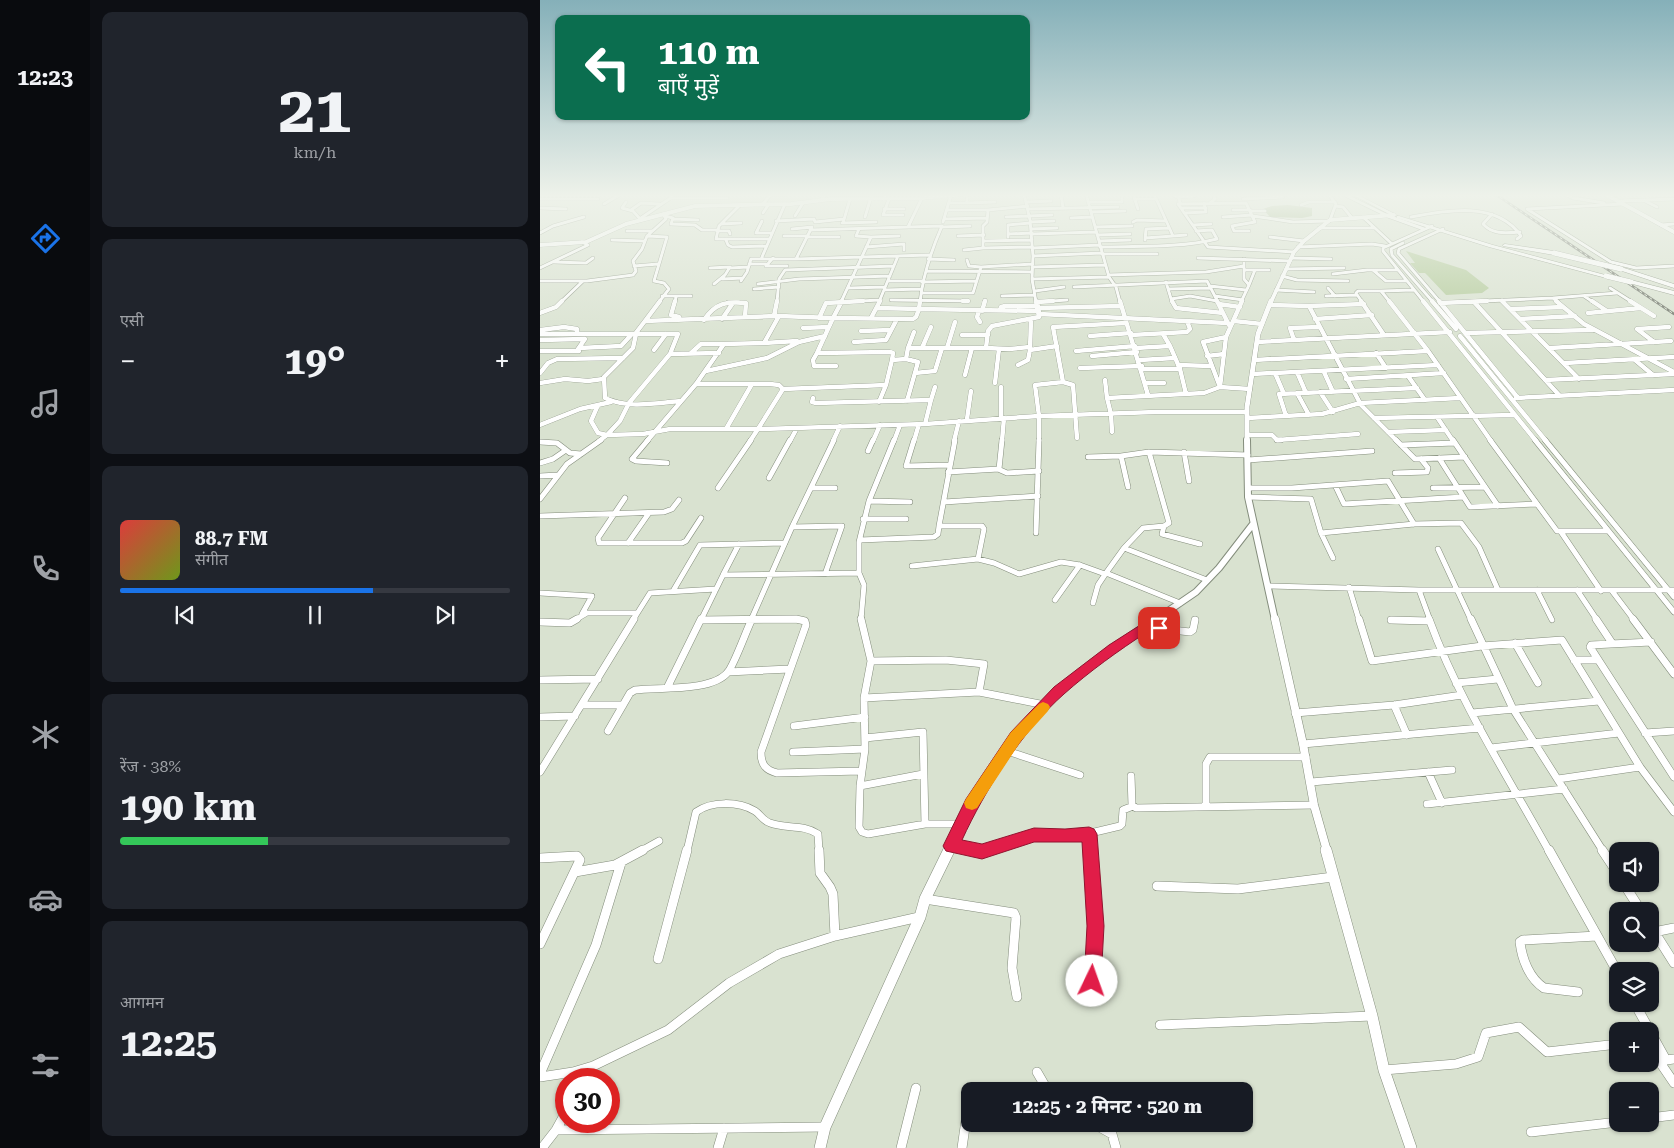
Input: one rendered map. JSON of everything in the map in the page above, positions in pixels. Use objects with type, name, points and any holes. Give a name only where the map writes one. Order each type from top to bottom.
[{"type":"highway","points":[[1497,248],[1674,293]]},
{"type":"highway","points":[[1521,248],[1554,253],[1621,269],[1674,286]]},
{"type":"street","points":[[540,268],[584,248]]},
{"type":"street","points":[[540,281],[583,281],[631,276],[635,274],[633,262],[642,248]]},
{"type":"street","points":[[540,351],[621,346],[635,334],[669,289],[666,284],[654,281],[663,248]]},
{"type":"street","points":[[762,257],[766,248]]},
{"type":"street","points":[[796,259],[801,248]]},
{"type":"street","points":[[836,366],[814,366],[813,360],[849,288],[865,248]]},
{"type":"street","points":[[645,321],[777,316],[915,318],[919,309],[923,281],[933,248]]},
{"type":"street","points":[[986,348],[989,328],[995,324],[1038,318],[1032,278],[1032,248]]},
{"type":"street","points":[[964,250],[1039,248]]},
{"type":"street","points":[[1101,248],[1109,276],[1117,286],[1121,306],[1142,367],[1148,395]]},
{"type":"street","points":[[1211,248],[1294,252]]},
{"type":"street","points":[[1298,248],[1282,276],[1256,342],[1247,415],[1248,497],[1306,757],[1314,805],[1372,1016],[1384,1070],[1411,1148]]},
{"type":"street","points":[[1384,248],[1398,251],[1403,248]]},
{"type":"street","points":[[1384,248],[1414,290],[1452,331]]},
{"type":"street","points":[[1390,250],[1395,248]]},
{"type":"street","points":[[1588,248],[1611,262],[1630,267],[1674,266]]},
{"type":"street","points":[[1390,250],[1452,331],[1496,393],[1674,612]]},
{"type":"street","points":[[1398,251],[1440,303],[1507,393],[1671,590],[1674,597]]},
{"type":"street","points":[[1033,256],[1157,254]]},
{"type":"street","points":[[871,318],[877,308],[898,256]]},
{"type":"street","points":[[722,279],[742,279],[751,258],[762,257],[796,259],[898,256],[954,260]]},
{"type":"street","points":[[552,262],[586,263],[594,258]]},
{"type":"street","points":[[766,264],[773,258]]},
{"type":"street","points":[[1198,258],[1331,259]]},
{"type":"street","points":[[764,343],[777,316],[780,276],[787,268],[790,259]]},
{"type":"street","points":[[1244,259],[1244,279],[1249,285]]},
{"type":"street","points":[[967,260],[969,266],[1033,268]]},
{"type":"street","points":[[634,266],[658,264]]},
{"type":"street","points":[[710,268],[766,264],[767,266],[787,268],[894,266]]},
{"type":"street","points":[[926,271],[980,272],[1105,265]]},
{"type":"street","points":[[738,274],[742,267]]},
{"type":"street","points":[[849,288],[973,293],[976,291],[981,267]]},
{"type":"street","points":[[1032,278],[1206,272],[1229,267],[1269,270]]},
{"type":"street","points":[[714,284],[722,279],[730,268]]},
{"type":"street","points":[[1286,268],[1344,268]]},
{"type":"street","points":[[1220,387],[1229,325],[1234,321],[1255,270]]},
{"type":"street","points":[[1333,274],[1373,270],[1398,270]]},
{"type":"street","points":[[1373,270],[1386,281],[1407,281]]},
{"type":"street","points":[[1160,273],[1168,289],[1173,306],[1179,309],[1205,310],[1216,314],[1223,314]]},
{"type":"street","points":[[758,284],[779,281],[890,276]]},
{"type":"street","points":[[1282,276],[1296,280],[1348,281]]},
{"type":"street","points":[[1074,287],[1204,280],[1209,282],[1229,325]]},
{"type":"street","points":[[540,313],[556,307],[583,281]]},
{"type":"street","points":[[888,281],[977,281]]},
{"type":"street","points":[[1002,296],[1035,293],[1059,289],[1064,286]]},
{"type":"street","points":[[754,289],[779,287]]},
{"type":"street","points":[[1168,289],[1210,287],[1246,290]]},
{"type":"street","points":[[1328,288],[1335,296]]},
{"type":"street","points":[[1610,288],[1654,316]]},
{"type":"street","points":[[1276,290],[1314,292]]},
{"type":"street","points":[[1326,296],[1357,294],[1356,292],[1358,291],[1414,290]]},
{"type":"street","points":[[1381,291],[1428,351],[1472,415],[1558,531],[1561,532],[1601,591]]},
{"type":"street","points":[[1440,303],[1502,301],[1617,293]]},
{"type":"street","points":[[1357,294],[1384,335]]},
{"type":"street","points":[[662,296],[691,296]]},
{"type":"street","points":[[1171,299],[1190,296],[1240,307]]},
{"type":"street","points":[[1215,296],[1243,300]]},
{"type":"street","points":[[1584,296],[1607,311]]},
{"type":"street","points":[[676,297],[671,315],[686,317],[685,320]]},
{"type":"street","points":[[1553,298],[1595,330],[1674,373]]},
{"type":"street","points":[[818,318],[825,303],[880,300]]},
{"type":"street","points":[[892,300],[968,301]]},
{"type":"street","points":[[980,322],[977,317],[986,300]]},
{"type":"street","points":[[1038,308],[1067,300]]},
{"type":"street","points":[[1502,301],[1580,378]]},
{"type":"street","points":[[704,320],[711,308],[723,302],[746,304],[745,318]]},
{"type":"street","points":[[1474,302],[1559,395]]},
{"type":"street","points":[[722,319],[733,303]]},
{"type":"street","points":[[1270,305],[1364,304]]},
{"type":"street","points":[[877,308],[980,311],[1000,310],[1001,307],[1005,306],[1038,308],[1121,306]]},
{"type":"street","points":[[1309,306],[1325,338],[1336,354],[1342,371],[1360,403],[1415,459],[1465,457]]},
{"type":"street","points":[[1510,309],[1563,307]]},
{"type":"street","points":[[1038,308],[1051,315],[1126,320],[1187,321],[1229,325]]},
{"type":"street","points":[[1588,313],[1641,308]]},
{"type":"street","points":[[1051,315],[1064,382]]},
{"type":"street","points":[[1315,319],[1372,316]]},
{"type":"street","points":[[1520,319],[1575,316]]},
{"type":"street","points":[[854,342],[886,340],[897,319]]},
{"type":"street","points":[[540,499],[567,464],[607,435],[620,421],[629,403],[670,354],[685,320]]},
{"type":"street","points":[[1018,365],[1028,360],[1031,320]]},
{"type":"street","points":[[1053,327],[1126,320]]},
{"type":"street","points":[[1090,336],[1163,334],[1190,331],[1187,321]]},
{"type":"street","points":[[1234,321],[1262,324]]},
{"type":"street","points":[[947,348],[955,322]]},
{"type":"street","points":[[1294,340],[1290,328],[1319,326]]},
{"type":"street","points":[[1654,342],[1637,329],[1669,326]]},
{"type":"street","points":[[803,328],[829,327]]},
{"type":"street","points":[[922,348],[931,327]]},
{"type":"street","points":[[540,330],[571,328],[577,330],[577,334]]},
{"type":"street","points":[[861,330],[891,330]]},
{"type":"street","points":[[1256,342],[1452,331],[1463,334],[1595,330]]},
{"type":"street","points":[[906,359],[914,332]]},
{"type":"street","points":[[540,334],[678,334]]},
{"type":"street","points":[[612,402],[605,398],[603,379],[634,346],[635,334]]},
{"type":"street","points":[[654,350],[666,334]]},
{"type":"street","points":[[1163,334],[1179,367],[1186,394]]},
{"type":"street","points":[[1463,334],[1518,398]]},
{"type":"street","points":[[962,335],[988,335]]},
{"type":"street","points":[[691,353],[700,344],[802,341],[825,336]]},
{"type":"street","points":[[1220,387],[1207,356],[1204,341],[1226,337]]},
{"type":"street","points":[[540,340],[585,339],[578,349],[579,352],[573,358]]},
{"type":"street","points":[[706,371],[767,358],[802,341]]},
{"type":"street","points":[[1550,348],[1671,341]]},
{"type":"street","points":[[667,463],[636,461],[632,459],[696,384],[724,344]]},
{"type":"street","points":[[908,348],[986,348],[1000,350],[1057,346]]},
{"type":"street","points":[[1076,352],[1170,346]]},
{"type":"street","points":[[915,374],[935,371],[942,348]]},
{"type":"street","points":[[965,375],[972,348]]},
{"type":"street","points":[[1092,356],[1136,348]]},
{"type":"street","points":[[995,383],[1000,350]]},
{"type":"street","points":[[1254,360],[1336,354],[1428,351]]},
{"type":"street","points":[[670,354],[719,353]]},
{"type":"street","points":[[817,353],[893,353],[886,385],[879,402]]},
{"type":"street","points":[[1376,353],[1386,368]]},
{"type":"street","points":[[1207,356],[1224,354]]},
{"type":"street","points":[[1565,363],[1674,357]]},
{"type":"street","points":[[540,373],[553,360],[623,358]]},
{"type":"street","points":[[1140,360],[1175,358]]},
{"type":"street","points":[[892,360],[906,359],[918,362],[907,400]]},
{"type":"street","points":[[1635,360],[1653,375]]},
{"type":"street","points":[[1252,374],[1438,365]]},
{"type":"street","points":[[1080,368],[1211,366]]},
{"type":"street","points":[[1296,372],[1306,393]]},
{"type":"street","points":[[1324,372],[1333,392]]},
{"type":"street","points":[[1275,373],[1284,394]]},
{"type":"street","points":[[1346,379],[1444,373]]},
{"type":"street","points":[[1546,380],[1674,373]]},
{"type":"street","points":[[1408,376],[1425,400]]},
{"type":"street","points":[[540,383],[565,379],[588,381],[603,379]]},
{"type":"street","points":[[1105,380],[1112,432]]},
{"type":"street","points":[[1036,533],[1039,416],[1034,385],[1064,382],[1072,384],[1077,438]]},
{"type":"street","points":[[540,388],[546,383]]},
{"type":"street","points":[[1145,383],[1164,383]]},
{"type":"street","points":[[696,384],[779,385],[782,388],[886,385]]},
{"type":"street","points":[[726,429],[752,384]]},
{"type":"street","points":[[935,387],[906,466],[949,465]]},
{"type":"street","points":[[998,469],[1001,466],[1001,387]]},
{"type":"street","points":[[1107,398],[1204,393],[1220,387],[1250,389]]},
{"type":"street","points":[[718,488],[758,429],[782,388]]},
{"type":"street","points":[[1286,416],[1278,395],[1417,388]]},
{"type":"street","points":[[1511,398],[1674,390]]},
{"type":"street","points":[[967,420],[971,391]]},
{"type":"street","points":[[1320,392],[1333,412]]},
{"type":"street","points":[[1298,393],[1308,415]]},
{"type":"street","points":[[1496,393],[1507,393]]},
{"type":"street","points":[[813,398],[812,402],[816,403],[931,400]]},
{"type":"street","points":[[598,405],[592,421],[598,433],[607,435],[655,432],[670,429],[758,429],[900,425],[1039,416],[1111,414],[1286,416],[1333,412],[1360,403],[1460,398]]},
{"type":"street","points":[[540,425],[580,409],[612,402],[681,401]]},
{"type":"street","points":[[1374,418],[1514,415]]},
{"type":"street","points":[[1437,417],[1498,506]]},
{"type":"street","points":[[860,540],[934,537],[938,534],[949,465],[959,421]]},
{"type":"street","points":[[868,451],[880,425]]},
{"type":"street","points":[[900,425],[869,501],[863,519],[860,540],[860,573],[864,585],[862,622],[871,661],[864,698],[865,749],[861,772],[859,827],[864,834],[925,824],[962,824]]},
{"type":"street","points":[[608,730],[630,693],[635,690],[699,686],[718,679],[728,672],[792,527],[840,426]]},
{"type":"street","points":[[769,478],[797,428]]},
{"type":"street","points":[[1388,432],[1446,430]]},
{"type":"street","points":[[1248,435],[1272,435],[1277,440],[1358,434]]},
{"type":"street","points":[[540,442],[557,443],[566,450],[581,454]]},
{"type":"street","points":[[1401,445],[1455,443]]},
{"type":"street","points":[[540,463],[553,459],[566,450]]},
{"type":"street","points":[[1088,457],[1121,456],[1148,452],[1184,452],[1248,458],[1306,457],[1372,451]]},
{"type":"street","points":[[1093,603],[1098,586],[1106,574],[1124,548],[1143,528],[1164,526],[1169,523],[1148,452]]},
{"type":"street","points":[[1184,452],[1189,481]]},
{"type":"street","points":[[1121,456],[1128,487]]},
{"type":"street","points":[[1439,458],[1470,507],[1538,504]]},
{"type":"street","points":[[1394,473],[1427,472],[1428,468],[1421,459]]},
{"type":"street","points":[[948,472],[998,469],[1007,473],[1039,471]]},
{"type":"street","points":[[540,476],[558,475]]},
{"type":"street","points":[[1248,488],[1388,482],[1414,524]]},
{"type":"street","points":[[1335,485],[1344,504],[1464,497]]},
{"type":"street","points":[[1433,488],[1484,487]]},
{"type":"street","points":[[812,488],[835,488]]},
{"type":"street","points":[[944,502],[1038,496]]},
{"type":"street","points":[[1248,497],[1311,499],[1321,533],[1333,558]]},
{"type":"street","points":[[625,498],[597,541],[601,543],[628,544],[682,543],[686,541],[701,518]]},
{"type":"street","points":[[540,516],[668,512],[679,500]]},
{"type":"street","points":[[869,501],[910,502]]},
{"type":"street","points":[[628,544],[648,513]]},
{"type":"street","points":[[863,519],[906,519]]},
{"type":"street","points":[[1321,533],[1414,524],[1461,523],[1479,547],[1498,590]]},
{"type":"street","points":[[820,1148],[825,1127],[920,917],[925,899],[972,804],[1016,737],[1058,691],[1113,648],[1196,592],[1219,568],[1253,524]]},
{"type":"street","points":[[792,527],[842,526],[825,574]]},
{"type":"street","points":[[939,526],[982,526],[984,529],[978,559]]},
{"type":"street","points":[[1164,526],[1162,534],[1200,544]]},
{"type":"street","points":[[1561,532],[1608,531]]},
{"type":"street","points":[[673,591],[700,545],[785,543]]},
{"type":"street","points":[[667,688],[739,544]]},
{"type":"street","points":[[1124,548],[1207,580]]},
{"type":"street","points":[[1438,549],[1513,709],[1609,860]]},
{"type":"street","points":[[912,566],[978,559],[994,563],[1019,574],[1061,562],[1106,574],[1180,603]]},
{"type":"street","points":[[1055,600],[1080,566]]},
{"type":"street","points":[[723,575],[860,573]]},
{"type":"street","points":[[1268,586],[1419,590],[1671,590]]},
{"type":"street","points":[[1349,588],[1372,661],[1482,646],[1562,640],[1640,767],[1674,812]]},
{"type":"street","points":[[540,772],[650,593],[716,589]]},
{"type":"street","points":[[1419,590],[1441,651],[1462,695],[1612,962]]},
{"type":"street","points":[[1537,590],[1552,620]]},
{"type":"street","points":[[1577,590],[1612,643]]},
{"type":"street","points":[[1612,591],[1674,674]]},
{"type":"street","points":[[540,594],[592,596],[582,614]]},
{"type":"street","points":[[540,622],[570,623],[582,614],[587,613],[637,612]]},
{"type":"street","points":[[701,620],[802,619],[805,621],[806,625],[761,752],[762,766],[771,772],[777,773],[861,772]]},
{"type":"street","points":[[1145,627],[1190,632],[1193,630],[1195,620]]},
{"type":"street","points":[[1391,620],[1429,621]]},
{"type":"street","points":[[1651,642],[1612,643],[1590,646],[1674,777]]},
{"type":"street","points":[[1515,643],[1538,683]]},
{"type":"street","points":[[871,661],[946,660],[984,664],[979,692]]},
{"type":"street","points":[[1574,660],[1598,660]]},
{"type":"street","points":[[728,672],[790,669]]},
{"type":"street","points":[[540,680],[598,679]]},
{"type":"street","points":[[1456,683],[1498,679]]},
{"type":"street","points":[[864,698],[979,692],[1045,705]]},
{"type":"street","points":[[1295,713],[1394,704],[1462,695]]},
{"type":"street","points":[[1472,713],[1599,700]]},
{"type":"street","points":[[1394,704],[1407,735]]},
{"type":"street","points":[[582,706],[623,705]]},
{"type":"street","points":[[540,717],[575,716]]},
{"type":"street","points":[[794,726],[865,717]]},
{"type":"street","points":[[1303,744],[1480,728]]},
{"type":"street","points":[[1645,734],[1674,731]]},
{"type":"street","points":[[865,738],[923,732],[925,824]]},
{"type":"street","points":[[1491,748],[1619,732]]},
{"type":"street","points":[[793,752],[865,749]]},
{"type":"street","points":[[1007,751],[1080,775]]},
{"type":"street","points":[[1206,806],[1206,764],[1210,758],[1306,757]]},
{"type":"street","points":[[1558,780],[1640,767]]},
{"type":"street","points":[[1310,782],[1452,770]]},
{"type":"street","points":[[1428,772],[1442,802]]},
{"type":"street","points":[[860,786],[923,774]]},
{"type":"street","points":[[1131,776],[1133,806]]},
{"type":"street","points":[[1427,804],[1564,789]]},
{"type":"street","points":[[658,959],[677,893],[696,812],[700,808],[721,804],[753,810],[769,823],[810,830],[818,834],[820,873],[829,884],[832,894],[835,936]]},
{"type":"street","points":[[951,846],[982,851],[1034,835],[1065,836],[1089,834],[1120,826],[1122,824],[1123,810],[1133,806],[1136,808],[1314,805]]},
{"type":"street","points":[[1089,834],[1095,926],[1092,981]]},
{"type":"street","points":[[575,872],[621,863],[659,841]]},
{"type":"street","points":[[540,858],[577,856],[580,860],[540,944]]},
{"type":"street","points":[[540,1076],[596,945],[602,920],[609,906],[621,863]]},
{"type":"street","points":[[1156,886],[1238,889],[1333,877]]},
{"type":"street","points":[[925,899],[1014,914],[1016,918],[1012,968],[1017,997]]},
{"type":"street","points":[[540,1076],[573,1072],[593,1066],[668,1030],[729,982],[779,954],[835,936],[920,917]]},
{"type":"street","points":[[1659,928],[1674,928]]},
{"type":"street","points":[[1578,992],[1539,986],[1533,977],[1520,942],[1523,940],[1597,936]]},
{"type":"street","points":[[1659,939],[1674,963]]},
{"type":"street","points":[[1639,1012],[1674,1083]]},
{"type":"street","points":[[1160,1025],[1372,1016]]},
{"type":"street","points":[[1384,1070],[1456,1064],[1478,1057],[1486,1033],[1519,1027],[1547,1052],[1609,1045]]},
{"type":"street","points":[[1037,1072],[1043,1082]]},
{"type":"street","points":[[901,1148],[916,1088]]},
{"type":"street","points":[[1659,1117],[1674,1115]]},
{"type":"street","points":[[1532,1132],[1609,1123]]},
{"type":"street","points":[[620,1129],[825,1127]]},
{"type":"street","points":[[718,1148],[724,1128]]},
{"type":"street","points":[[542,1148],[555,1131]]},
{"type":"street","points":[[962,1148],[964,1132]]},
{"type":"street","points":[[1108,1132],[1112,1134],[1116,1148]]},
{"type":"shaded area","points":[[1406,251],[1466,270],[1489,288],[1482,293],[1446,295],[1425,273],[1419,273],[1410,263],[1415,263]]},
{"type":"railway","points":[[1575,248],[1674,314]]},
{"type":"slow traffic","points":[[972,803],[1016,737],[1043,707]]},
{"type":"route","points":[[1092,981],[1095,926],[1089,834],[1078,836],[1034,835],[982,851],[951,846],[972,804],[1016,737],[1058,691],[1113,648],[1145,627],[1159,628]]}]
